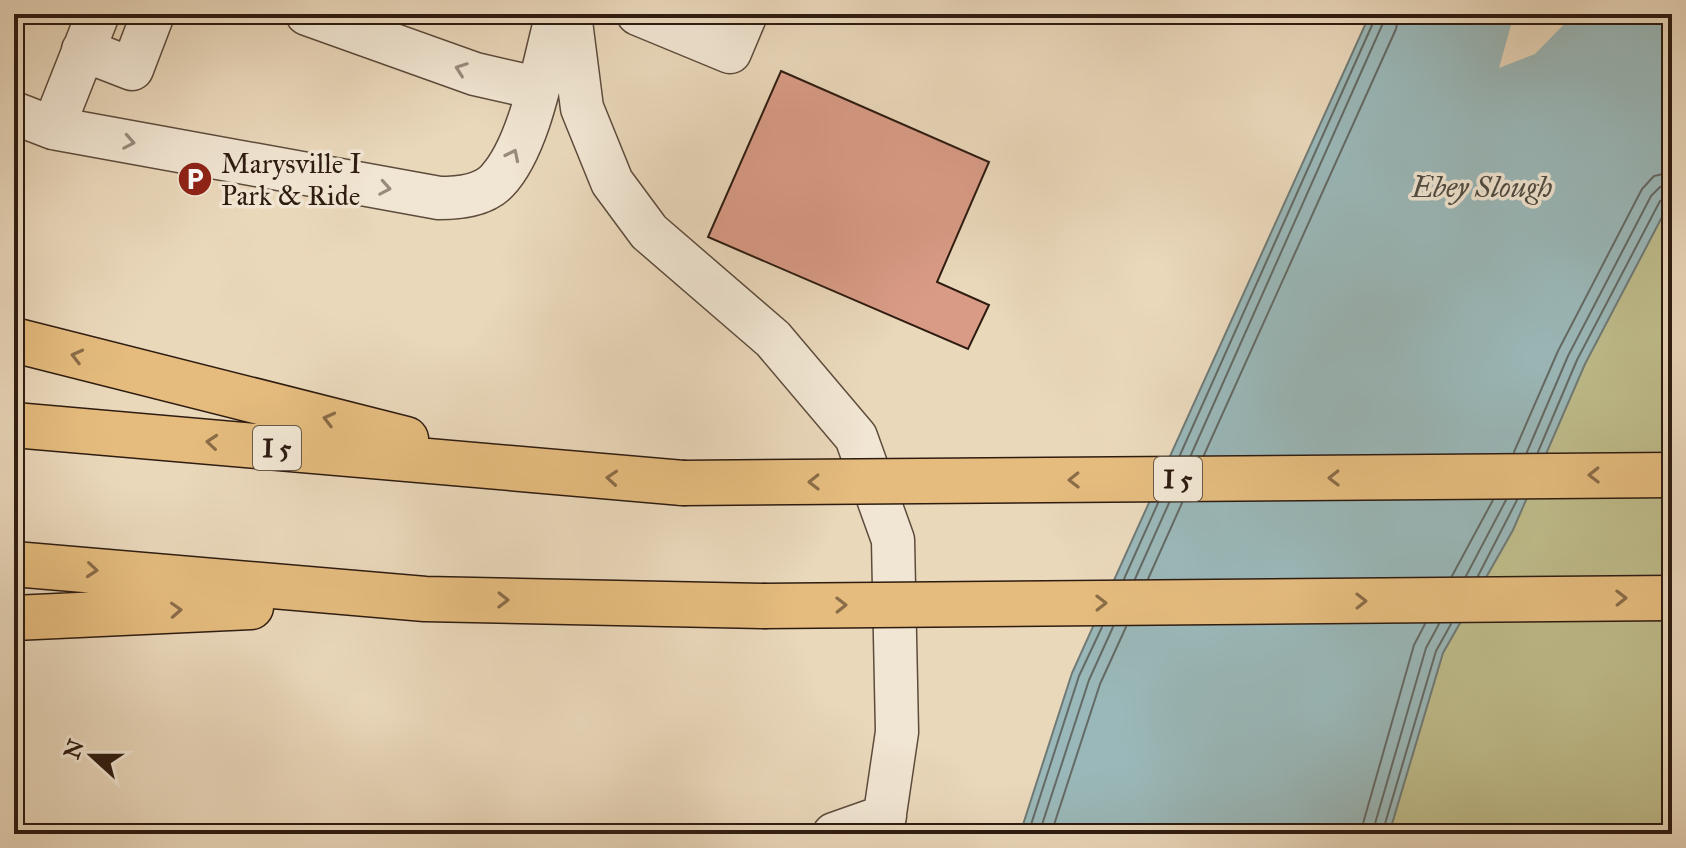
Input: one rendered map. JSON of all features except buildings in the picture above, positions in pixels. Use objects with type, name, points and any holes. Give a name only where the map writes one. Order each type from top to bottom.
[{"type":"highway","points":[[14,340],[540,472]]},
{"type":"highway","name":"I 5","points":[[14,425],[683,483],[1672,475]]},
{"type":"highway","points":[[14,564],[425,599],[763,606],[1672,598]]},
{"type":"highway","points":[[14,618],[425,599]]},
{"type":"street","points":[[53,128],[91,32],[132,69],[153,14]]},
{"type":"street","points":[[307,14],[475,74],[536,88]]},
{"type":"street","points":[[14,113],[53,128],[439,198],[461,198],[496,183],[512,159],[557,14]]},
{"type":"street","points":[[570,14],[582,108],[612,182],[649,232],[773,339],[856,437],[893,540],[897,732],[884,825],[834,834]]},
{"type":"street","points":[[638,14],[730,52],[746,14]]},
{"type":"shaded area","points":[[1672,183],[1672,834],[1351,834]]},
{"type":"water","name":"Ebey Slough","points":[[1370,14],[1672,14],[1672,198],[1585,364],[1513,530],[1443,653],[1389,834],[1020,834],[1072,673]]},
{"type":"pier","points":[[1521,14],[1574,14],[1535,54],[1499,68],[1511,25]]},
{"type":"place","name":"Marysville I Park & Ride","points":[[195,179]]}]
